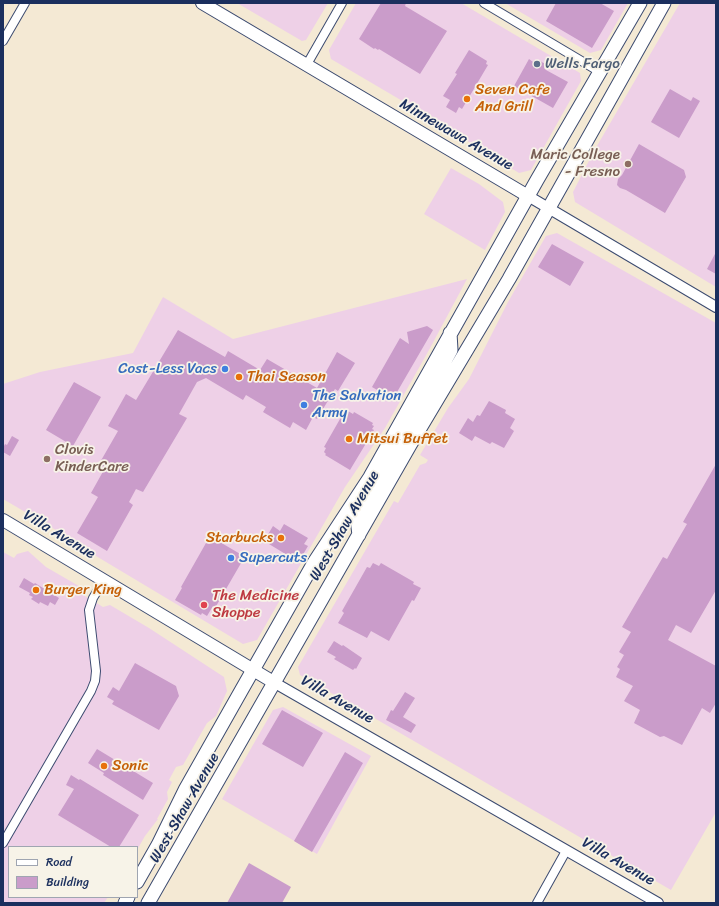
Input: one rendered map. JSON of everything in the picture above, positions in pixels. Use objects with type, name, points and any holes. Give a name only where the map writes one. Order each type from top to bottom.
[{"type":"main road","name":"Minnewawa Avenue","points":[[202,3],[306,66],[528,196]]},
{"type":"main road","name":"West Shaw Avenue","points":[[138,880],[158,845],[184,790],[316,561],[359,494],[450,332],[640,3]]},
{"type":"main road","name":"West Shaw Avenue","points":[[148,903],[410,445],[472,341],[664,3]]},
{"type":"main road","points":[[410,445],[407,441],[407,430],[452,350],[450,332]]},
{"type":"main road","points":[[359,535],[356,520],[395,452],[395,444],[390,440]]},
{"type":"main road","name":"Villa Avenue","points":[[3,520],[254,669],[275,683]]},
{"type":"street","points":[[3,41],[25,3]]},
{"type":"street","points":[[306,66],[342,3]]},
{"type":"street","points":[[484,3],[600,72]]},
{"type":"street","name":"Minnewawa Avenue","points":[[528,196],[716,307]]},
{"type":"street","points":[[3,843],[91,691],[95,681],[96,671],[89,610],[93,598],[104,580]]},
{"type":"street","name":"Villa Avenue","points":[[275,683],[658,903]]},
{"type":"street","points":[[537,903],[566,851]]},
{"type":"shaded area","points":[[237,3],[328,3],[306,40],[302,41]]},
{"type":"shaded area","points":[[356,3],[461,3],[580,73],[581,81],[531,170],[519,173],[416,109],[331,59],[329,50]]},
{"type":"shaded area","points":[[505,3],[628,3],[601,50],[590,53]]},
{"type":"shaded area","points":[[680,3],[716,3],[716,287],[575,202],[573,192],[594,151]]},
{"type":"shaded area","points":[[451,168],[479,184],[503,202],[505,212],[485,250],[424,214]]},
{"type":"shaded area","points":[[557,233],[716,323],[716,812],[671,890],[300,675],[298,667],[394,501],[398,503],[420,465],[426,463],[428,460],[420,455],[448,408],[469,379],[508,302],[546,236]]},
{"type":"shaded area","points":[[467,279],[385,428],[345,487],[257,640],[243,644],[3,499],[3,384],[40,372],[133,353],[163,297],[233,339]]},
{"type":"shaded area","points":[[28,551],[46,567],[84,589],[85,596],[103,607],[110,605],[149,628],[224,677],[227,691],[216,716],[207,723],[183,765],[176,767],[169,780],[172,782],[167,792],[168,799],[158,819],[138,848],[138,846],[8,846],[8,898],[107,898],[104,903],[3,903],[3,552],[14,558],[17,554]]},
{"type":"shaded area","points":[[283,707],[371,756],[317,854],[222,799],[273,710]]},
{"type":"building","points":[[381,3],[406,3],[405,6],[447,31],[420,74],[379,49],[374,49],[359,39]]},
{"type":"building","points":[[556,3],[600,3],[614,11],[592,48],[546,21]]},
{"type":"building","points":[[469,50],[487,61],[486,64],[488,65],[462,109],[459,107],[456,113],[446,107],[450,100],[443,96],[457,74],[455,73]]},
{"type":"building","points":[[529,59],[537,65],[540,61],[549,66],[546,70],[568,82],[553,108],[514,86]]},
{"type":"building","points":[[670,89],[691,101],[693,97],[700,101],[679,138],[651,122]]},
{"type":"building","points":[[639,144],[684,170],[686,177],[665,213],[617,185],[618,179],[622,175]]},
{"type":"building","points":[[552,244],[584,262],[570,286],[538,267]]},
{"type":"building","points":[[716,252],[716,274],[707,269]]},
{"type":"building","points":[[427,326],[433,330],[393,399],[372,387],[400,338],[409,344],[407,332]]},
{"type":"building","points":[[178,330],[225,357],[228,351],[260,370],[267,359],[317,388],[337,352],[355,363],[338,391],[335,389],[317,419],[313,417],[306,430],[293,422],[290,428],[263,412],[266,407],[246,395],[243,400],[206,378],[197,382],[179,414],[187,418],[143,492],[136,489],[129,502],[133,505],[107,551],[77,533],[98,497],[91,493],[105,468],[99,464],[118,431],[108,426],[126,394],[136,400]]},
{"type":"building","points":[[74,382],[101,397],[73,446],[46,430]]},
{"type":"building","points":[[489,401],[506,410],[505,413],[515,419],[510,428],[514,431],[504,448],[492,442],[490,444],[475,436],[472,441],[459,433],[468,418],[473,422],[477,415],[480,416]]},
{"type":"building","name":"Mitsui Buffet","points":[[348,411],[353,414],[354,412],[373,423],[372,425],[374,426],[372,429],[374,430],[350,470],[325,455],[326,454],[324,452],[326,448],[324,447],[344,412],[347,413]]},
{"type":"building","points":[[12,436],[19,440],[10,456],[3,452],[3,448],[5,444],[7,445]]},
{"type":"building","points":[[716,464],[716,590],[691,633],[676,625],[668,640],[716,666],[716,703],[710,713],[702,708],[682,745],[664,736],[660,737],[634,723],[640,710],[624,701],[633,686],[616,677],[620,669],[617,667],[624,655],[619,652],[631,632],[622,627],[663,557],[667,559],[687,524],[683,522]]},
{"type":"building","points":[[284,524],[308,538],[304,544],[308,546],[298,563],[264,541],[273,526],[280,531]]},
{"type":"building","points":[[213,538],[242,555],[241,557],[244,558],[215,608],[213,606],[207,616],[202,613],[201,615],[175,600],[206,543],[209,544]]},
{"type":"building","points":[[373,563],[379,566],[381,563],[414,582],[413,584],[421,588],[414,601],[412,600],[389,641],[371,631],[367,638],[338,623],[344,613],[342,611],[367,567],[370,568]]},
{"type":"building","name":"Burger King","points":[[24,578],[59,598],[55,605],[50,602],[48,606],[40,602],[39,604],[31,599],[33,597],[29,595],[30,593],[19,587]]},
{"type":"building","points":[[334,641],[342,646],[343,645],[362,658],[356,669],[355,668],[353,670],[334,659],[336,657],[327,652]]},
{"type":"building","points":[[135,663],[176,686],[179,696],[159,730],[112,704],[114,701],[107,697],[113,687],[119,691]]},
{"type":"building","points":[[405,692],[415,698],[403,717],[416,725],[411,733],[386,720],[391,710],[393,711]]},
{"type":"building","points":[[282,710],[323,733],[303,767],[262,744]]},
{"type":"building","points":[[97,749],[153,783],[143,800],[103,775],[104,773],[88,763]]},
{"type":"building","points":[[345,752],[363,763],[312,852],[294,841]]},
{"type":"building","points":[[71,775],[139,815],[120,846],[109,846],[58,815],[74,789],[66,785]]},
{"type":"building","points":[[249,863],[291,887],[282,903],[227,903]]},
{"type":"place","name":"Wells Fargo","points":[[537,64]]},
{"type":"place","name":"Seven Cafe And Grill","points":[[467,99]]},
{"type":"place","name":"Maric College - Fresno","points":[[628,164]]},
{"type":"place","name":"Cost-Less Vacs","points":[[225,369]]},
{"type":"place","name":"Thai Season","points":[[239,377]]},
{"type":"place","name":"The Salvation Army","points":[[304,405]]},
{"type":"place","name":"Mitsui Buffet","points":[[349,439]]},
{"type":"place","name":"Clovis KinderCare","points":[[47,459]]},
{"type":"place","name":"Starbucks","points":[[281,538]]},
{"type":"place","name":"Supercuts","points":[[231,558]]},
{"type":"place","name":"Burger King","points":[[36,590]]},
{"type":"place","name":"The Medicine Shoppe","points":[[204,605]]},
{"type":"place","name":"Sonic","points":[[104,766]]}]
